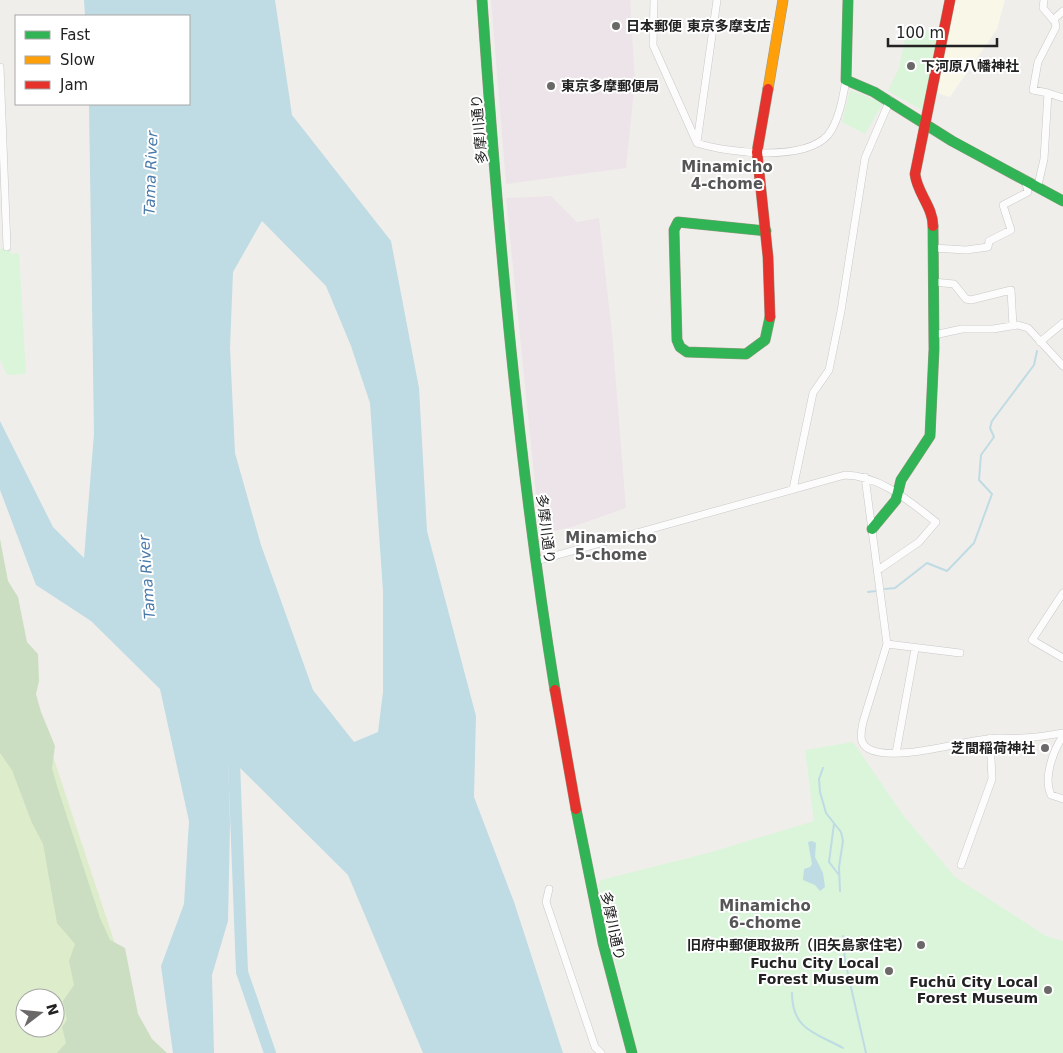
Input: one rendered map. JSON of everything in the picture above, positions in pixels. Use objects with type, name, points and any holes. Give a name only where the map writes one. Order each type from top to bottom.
[{"type":"street","name":"多摩川通り","points":[[482,0],[514,372],[536,561],[571,790],[599,930],[632,1053]]},
{"type":"street","points":[[654,0],[654,45],[697,143]]},
{"type":"street","points":[[697,143],[717,0]]},
{"type":"street","points":[[766,231],[678,222],[674,230],[677,340],[680,348],[687,352],[746,354],[766,339],[769,326],[769,269],[766,231],[758,152],[783,0]]},
{"type":"street","points":[[697,143],[767,153],[807,147],[826,137],[836,119],[846,80],[849,24],[848,0]]},
{"type":"street","points":[[872,529],[896,500],[901,480],[930,436],[934,335],[932,215],[915,180],[924,123],[950,0]]},
{"type":"street","points":[[1044,0],[1043,8],[1056,27],[1038,62],[1032,90],[1063,98]]},
{"type":"street","points":[[1053,20],[1063,11]]},
{"type":"street","points":[[0,67],[7,247]]},
{"type":"street","points":[[846,80],[867,87],[952,141],[1038,185],[1063,201]]},
{"type":"street","points":[[1038,185],[1044,159],[1048,93]]},
{"type":"street","points":[[793,489],[813,393],[828,370],[842,311],[865,158],[890,100]]},
{"type":"street","points":[[933,248],[966,250],[988,247],[989,241],[1011,230],[1003,205],[1028,192],[1025,178]]},
{"type":"street","points":[[933,282],[954,284],[966,299],[971,300],[1011,290],[1013,326]]},
{"type":"street","points":[[1040,342],[1063,323]]},
{"type":"street","points":[[934,335],[962,329],[993,330],[1013,326],[1028,328],[1063,366]]},
{"type":"street","points":[[536,561],[845,475],[865,477],[897,494],[936,522],[919,542],[878,570]]},
{"type":"street","points":[[865,477],[887,644],[863,722],[861,739],[866,747],[874,751],[896,753],[937,748],[990,738],[1034,738],[1063,734],[1050,768],[1047,782],[1051,795],[1063,799]]},
{"type":"street","points":[[1063,593],[1032,640],[1063,658]]},
{"type":"street","points":[[887,644],[915,649],[960,653]]},
{"type":"street","points":[[896,753],[915,649]]},
{"type":"street","points":[[961,865],[992,779],[990,738]]},
{"type":"street","points":[[550,889],[546,902],[595,1047],[601,1053]]},
{"type":"shaded area","points":[[491,0],[630,0],[635,81],[626,168],[506,184]]},
{"type":"shaded area","points":[[954,0],[1005,0],[997,29],[950,97],[937,93]]},
{"type":"shaded area","points":[[551,196],[577,222],[599,218],[612,333],[626,508],[572,527],[540,534],[506,198]]},
{"type":"green space","points":[[907,29],[939,31],[922,110],[888,91],[899,68]]},
{"type":"green space","points":[[850,90],[883,103],[865,134],[842,122]]},
{"type":"green space","points":[[10,247],[11,254],[19,253],[26,374],[7,375],[0,360],[0,249]]},
{"type":"green space","points":[[0,539],[8,581],[18,597],[27,642],[38,654],[39,681],[36,694],[55,746],[52,768],[57,786],[100,918],[110,940],[125,948],[138,1014],[152,1039],[167,1053],[57,1053],[66,1043],[65,1023],[67,1020],[65,998],[74,985],[69,961],[75,944],[57,923],[43,844],[32,823],[12,770],[0,753]]},
{"type":"green space","points":[[0,596],[121,962],[138,1053],[0,1053]]},
{"type":"green space","points":[[853,742],[903,815],[955,877],[1046,936],[1063,941],[1063,1053],[639,1053],[632,1037],[598,885],[601,880],[708,853],[814,821],[805,750]]},
{"type":"water","points":[[84,0],[275,0],[292,115],[391,241],[419,388],[427,531],[476,716],[474,797],[514,902],[563,1053],[423,1053],[348,875],[228,756],[230,824],[228,921],[212,975],[214,1053],[173,1053],[161,966],[184,904],[189,821],[160,689],[91,621],[36,585],[0,490],[0,421],[53,527],[84,558],[94,434],[89,105],[190,105],[190,15],[85,15]],"holes":[[[262,221],[326,286],[351,346],[370,403],[383,591],[383,692],[378,732],[354,742],[313,690],[261,545],[235,453],[230,348],[233,272]]]},
{"type":"water","points":[[808,842],[816,843],[815,857],[823,873],[825,887],[820,891],[815,885],[803,880],[804,869],[812,864]]},
{"type":"waterway","points":[[885,589],[895,588],[927,563],[947,571],[974,543],[992,494],[979,480],[981,455],[994,437],[990,428],[992,421],[1034,365],[1037,351]]},
{"type":"waterway","points":[[868,592],[876,591]]},
{"type":"waterway","name":"Tama River","points":[[226,749],[234,762],[242,972],[270,1053]]},
{"type":"waterway","points":[[823,768],[819,779],[820,792],[826,813],[841,832],[843,841],[839,867],[840,891]]},
{"type":"waterway","points":[[834,824],[829,862],[839,875]]},
{"type":"waterway","points":[[843,936],[845,961],[866,1053]]},
{"type":"waterway","points":[[792,993],[793,1005],[801,1023],[815,1034],[843,1048]]},
{"type":"traffic: fast","points":[[482,0],[502,260],[520,432],[530,518],[555,690]]},
{"type":"traffic: fast","points":[[848,0],[846,80],[874,92],[952,141],[1063,201]]},
{"type":"traffic: fast","points":[[766,231],[678,222],[674,230],[677,340],[680,347],[687,352],[746,354],[765,340],[770,317]]},
{"type":"traffic: fast","points":[[872,529],[896,500],[901,480],[930,436],[934,349],[933,226]]},
{"type":"traffic: fast","points":[[576,809],[603,943],[632,1053]]},
{"type":"traffic: slow","points":[[768,89],[783,0]]},
{"type":"traffic: jam","points":[[933,226],[915,174],[950,0]]},
{"type":"traffic: jam","points":[[768,89],[757,152],[768,257],[770,317]]},
{"type":"traffic: jam","points":[[555,690],[576,809]]},
{"type":"place","name":"日本郵便 東京多摩支店","points":[[616,26]]},
{"type":"place","name":"下河原八幡神社","points":[[911,66]]},
{"type":"place","name":"東京多摩郵便局","points":[[551,86]]},
{"type":"place","name":"芝間稲荷神社","points":[[1045,748]]},
{"type":"place","name":"旧府中郵便取扱所（旧矢島家住宅）","points":[[921,945]]},
{"type":"place","name":"Fuchu City Local Forest Museum","points":[[889,971]]},
{"type":"place","name":"Fuchū City Local Forest Museum","points":[[1048,990]]},
{"type":"district","name":"Minamicho 4-chome","points":[[727,176]]},
{"type":"district","name":"Minamicho 5-chome","points":[[611,546]]},
{"type":"district","name":"Minamicho 6-chome","points":[[765,914]]}]
